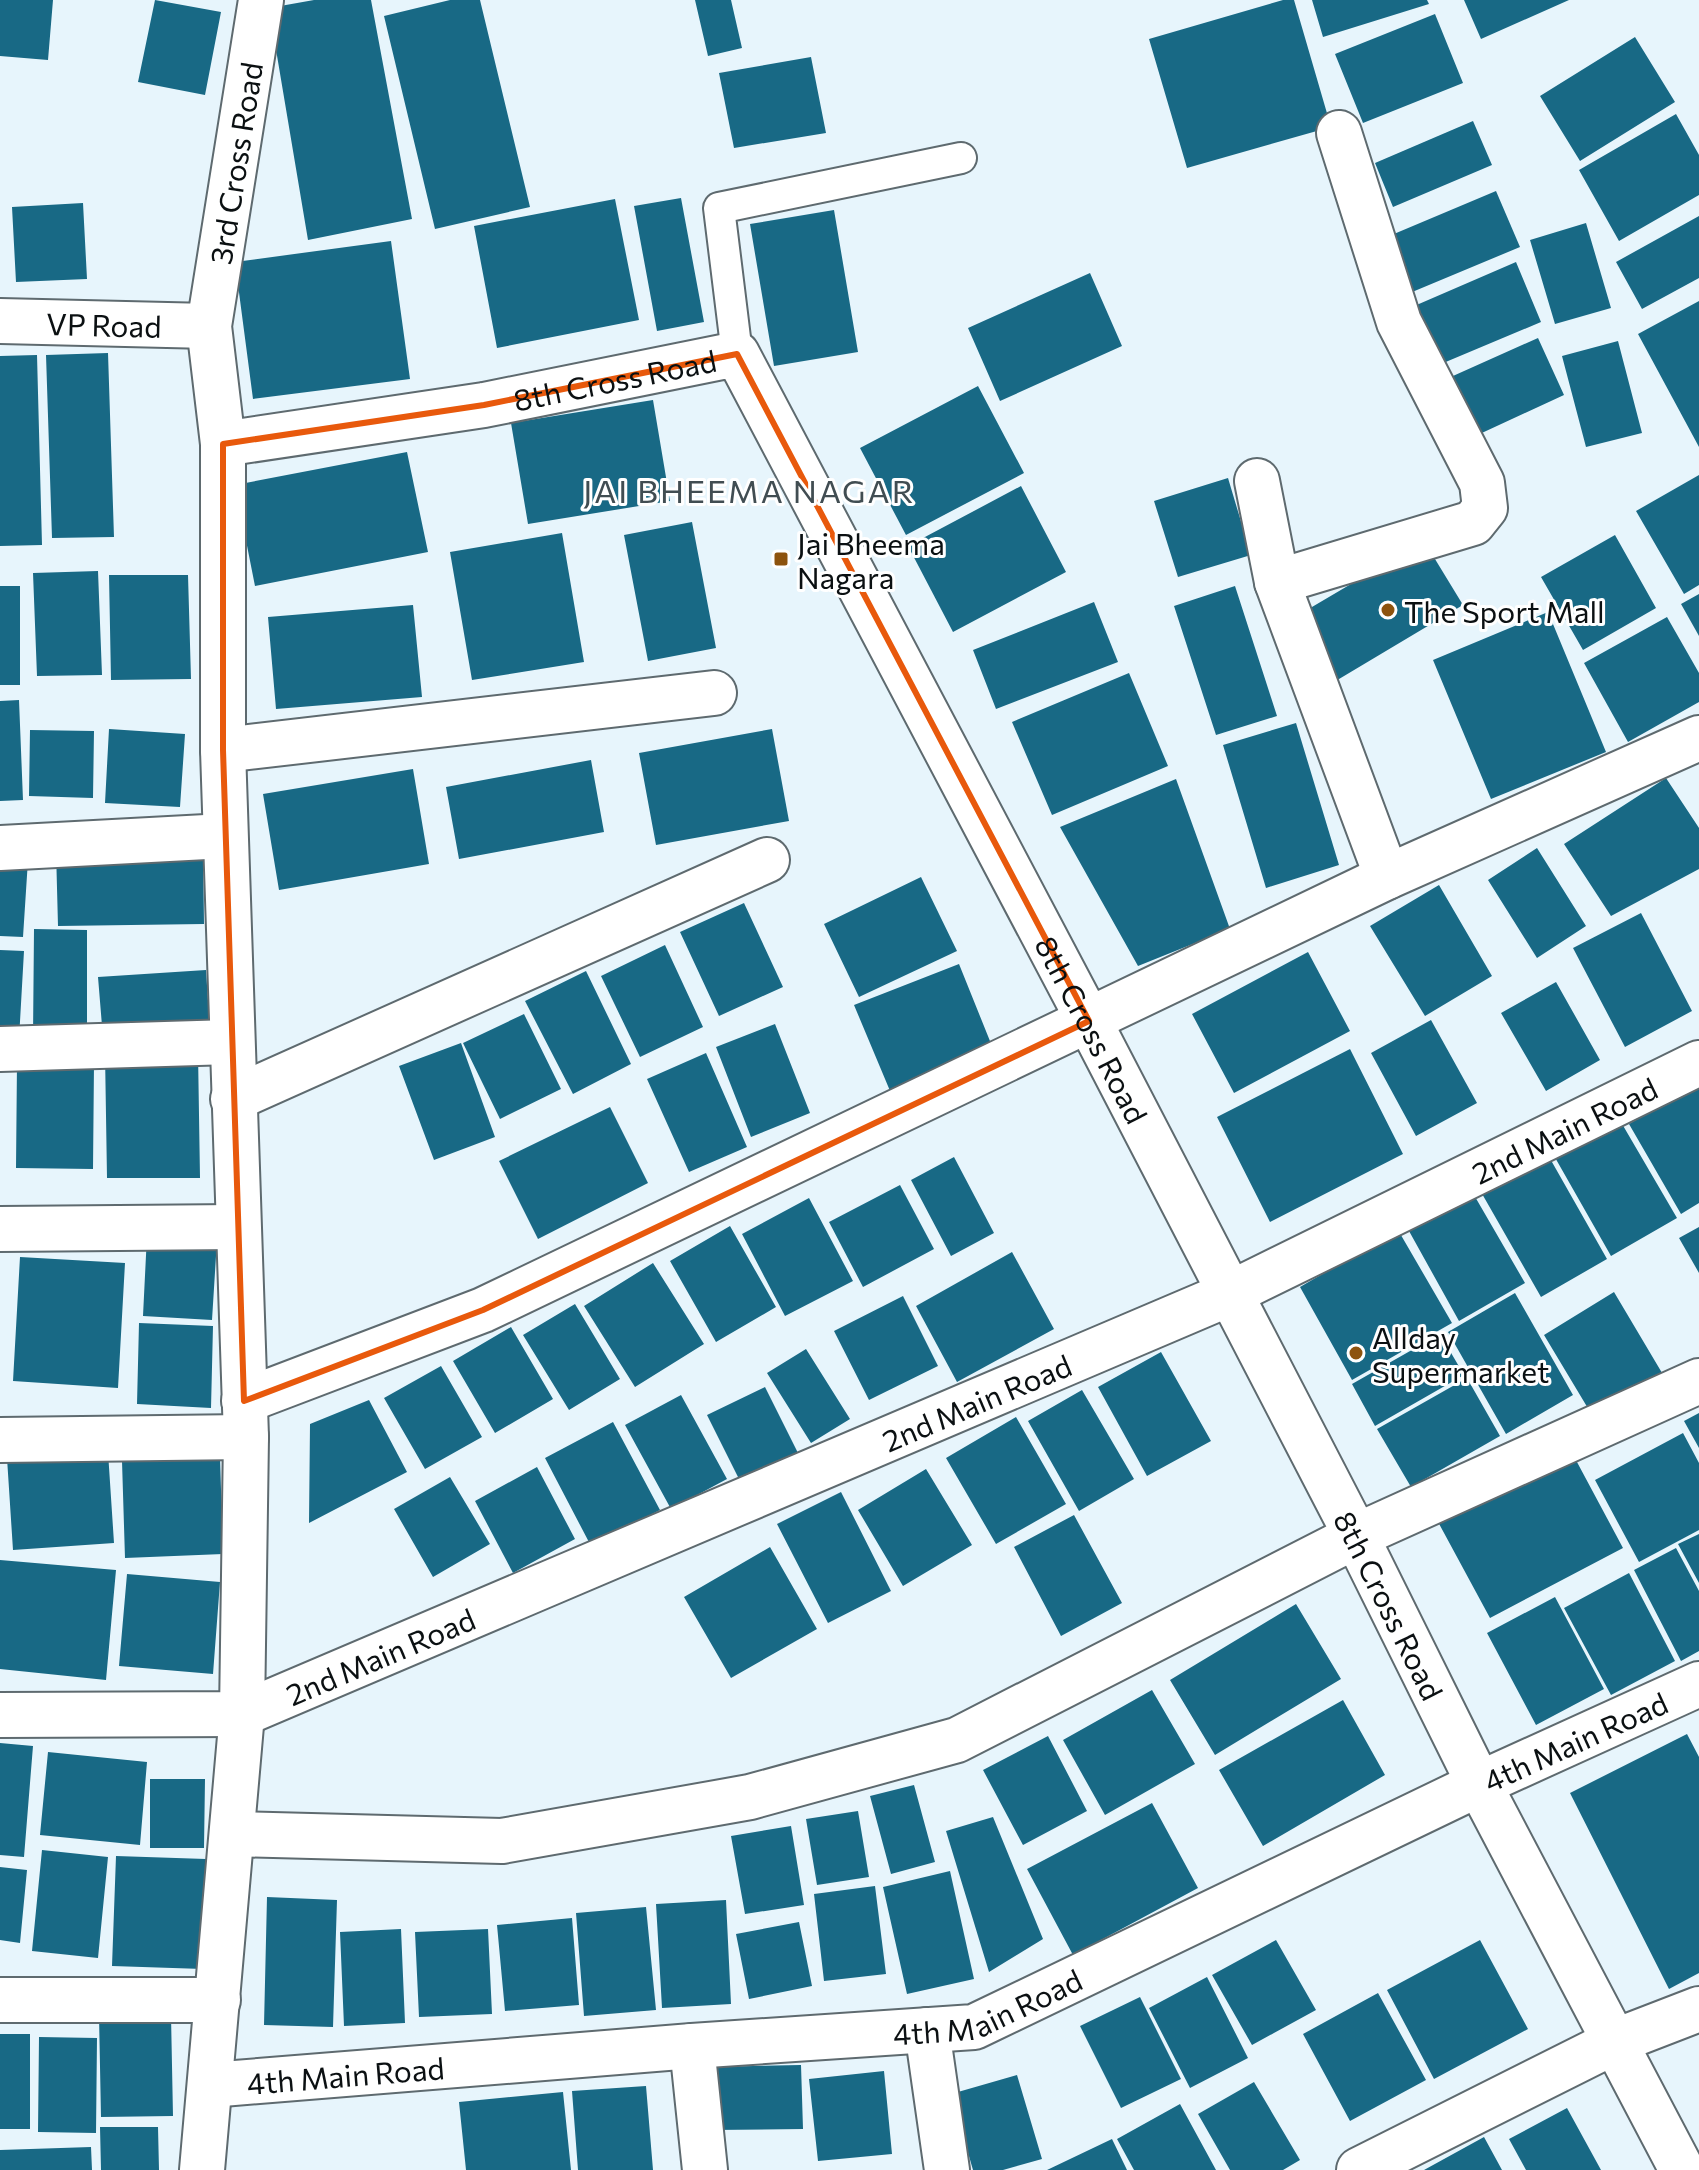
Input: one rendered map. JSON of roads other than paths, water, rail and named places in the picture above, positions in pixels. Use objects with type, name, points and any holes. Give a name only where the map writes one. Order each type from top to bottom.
[{"type":"street","name":"3rd Cross Road","points":[[202,2170],[242,1714],[245,1419],[223,750],[223,444],[209,326],[261,0]]},
{"type":"street","points":[[1277,582],[1473,523],[1485,508],[1482,483],[1399,322],[1339,133]]},
{"type":"street","name":"VP Road","points":[[0,321],[209,326]]},
{"type":"street","name":"8th Cross Road","points":[[223,444],[484,405],[737,354],[1231,1293],[1479,1784],[1682,2170]]},
{"type":"street","points":[[1257,481],[1277,582],[1387,877]]},
{"type":"street","points":[[223,750],[714,693]]},
{"type":"street","points":[[0,1440],[245,1419],[483,1310],[1387,877],[1699,738]]},
{"type":"street","points":[[0,848],[225,836]]},
{"type":"street","points":[[233,1099],[767,860]]},
{"type":"street","points":[[0,1049],[231,1042]]},
{"type":"street","name":"2nd Main Road","points":[[242,1714],[1231,1293],[1699,1063]]},
{"type":"street","points":[[0,1229],[237,1227]]},
{"type":"street","points":[[232,1834],[502,1841],[750,1797],[957,1740],[1356,1536],[1699,1381]]},
{"type":"street","name":"4th Main Road","points":[[210,2085],[692,2046],[974,2027],[1479,1784],[1699,1684]]},
{"type":"street","points":[[0,1715],[242,1714]]},
{"type":"street","points":[[0,2000],[218,2000]]},
{"type":"street","points":[[1359,2170],[1616,2041],[1699,2009]]},
{"type":"street","points":[[927,2030],[947,2170]]},
{"type":"street","points":[[692,2046],[705,2170]]},
{"type":"lane","points":[[737,354],[719,208],[961,158]]},
{"type":"place","name":"Jai Bheema Nagara","points":[[781,559]]},
{"type":"place","name":"The Sport Mall","points":[[1388,610]]},
{"type":"place","name":"Allday Supermarket","points":[[1356,1353]]},
{"type":"district","name":"JAI BHEEMA NAGAR","points":[[749,490]]}]
